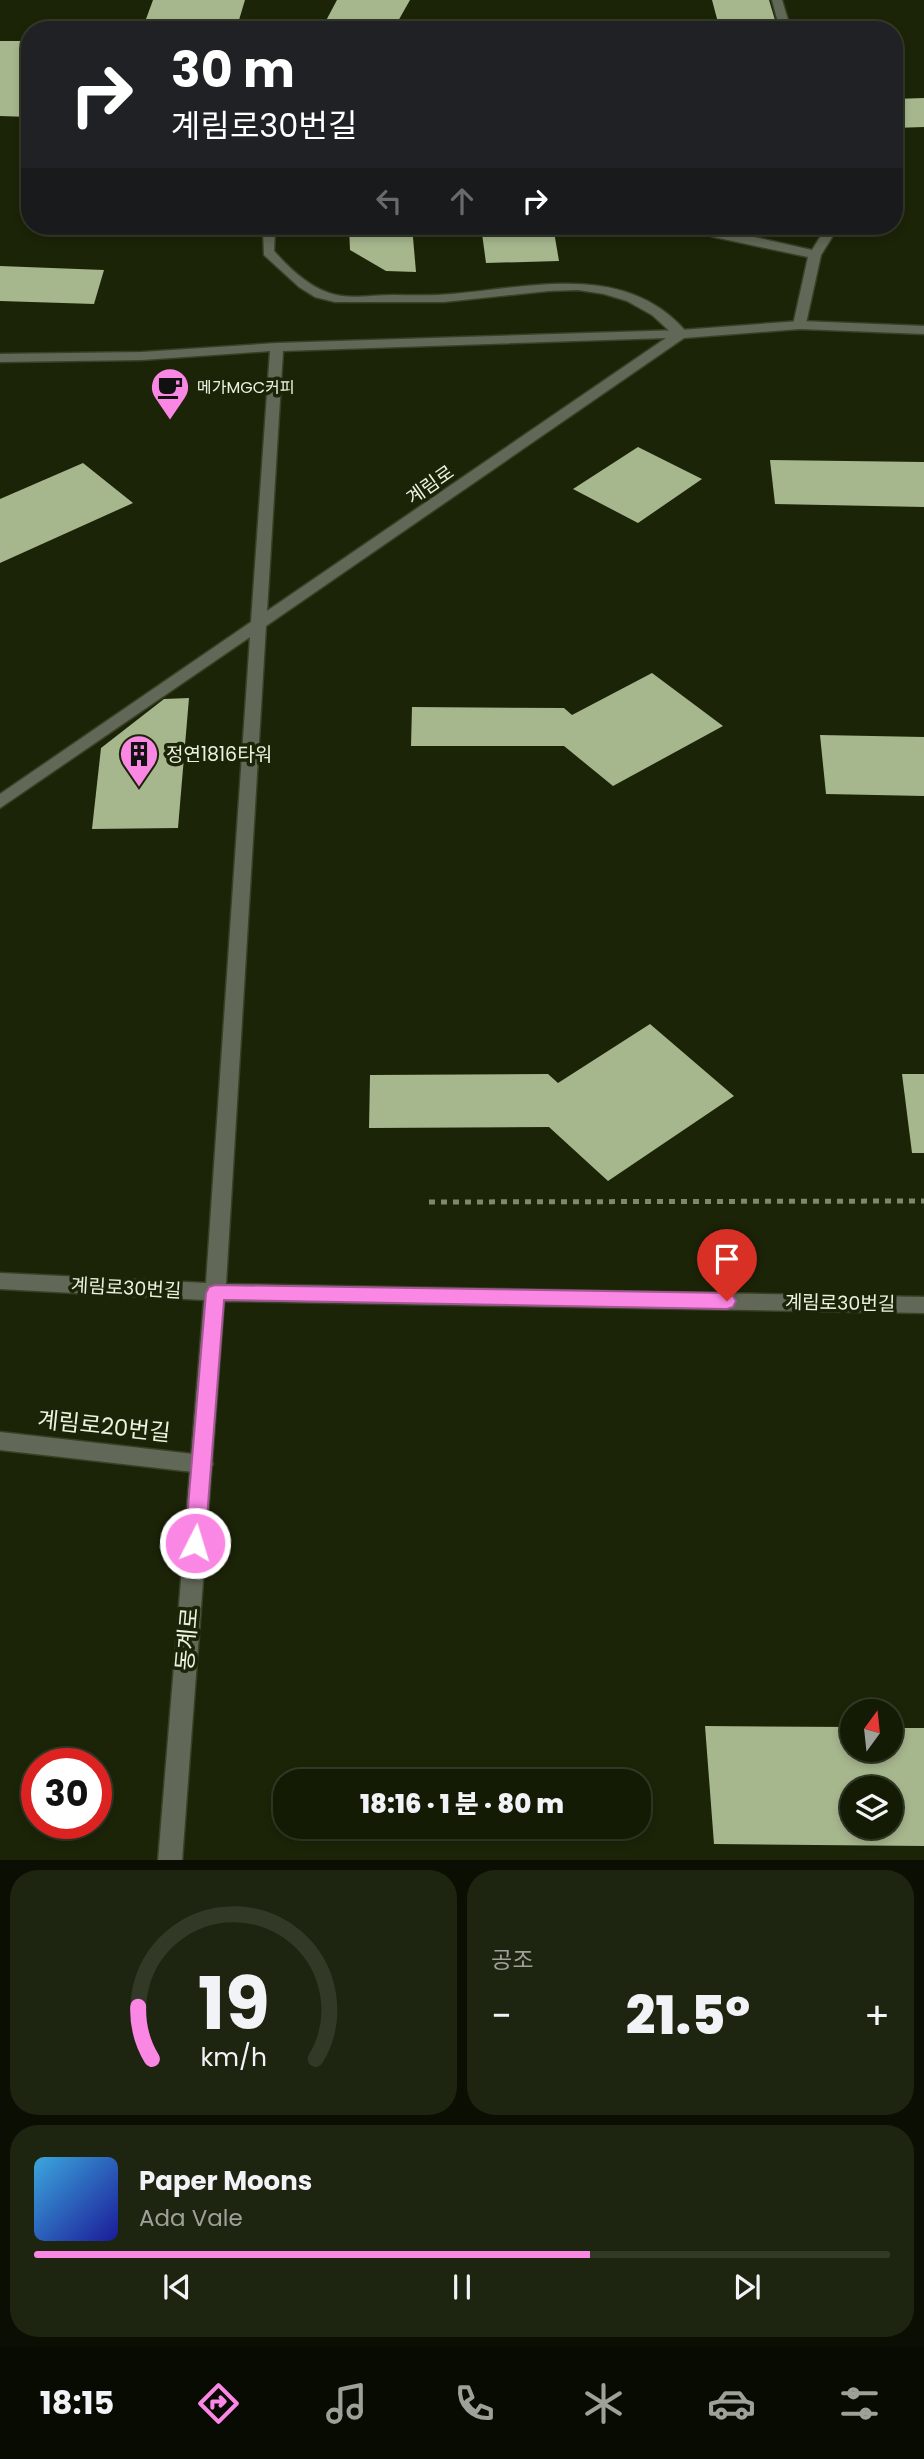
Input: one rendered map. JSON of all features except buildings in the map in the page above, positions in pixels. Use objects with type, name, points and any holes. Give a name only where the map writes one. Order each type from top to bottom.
[{"type":"street","points":[[777,0],[783,21]]},
{"type":"street","points":[[269,235],[268,252],[282,269],[327,297],[362,300],[457,298],[561,285],[594,286],[633,299],[665,317],[681,334]]},
{"type":"street","points":[[723,235],[815,255]]},
{"type":"street","points":[[800,325],[815,255],[827,235]]},
{"type":"street","points":[[0,358],[142,356],[277,346],[681,334],[800,325],[924,330]]},
{"type":"street","name":"계림로","points":[[0,802],[258,628],[681,334]]},
{"type":"street","name":"동계로","points":[[170,1860],[215,1293],[277,346]]},
{"type":"street","name":"계림로30번길","points":[[0,1281],[215,1293],[924,1305]]},
{"type":"street","name":"계림로20번길","points":[[0,1441],[202,1464]]},
{"type":"path","points":[[429,1202],[796,1203],[924,1200]]},
{"type":"place","name":"메가MGC커피","points":[[170,421]]},
{"type":"place","name":"정연1816타워","points":[[139,788]]},
{"type":"route","points":[[195,1543],[215,1293],[727,1301]]}]
